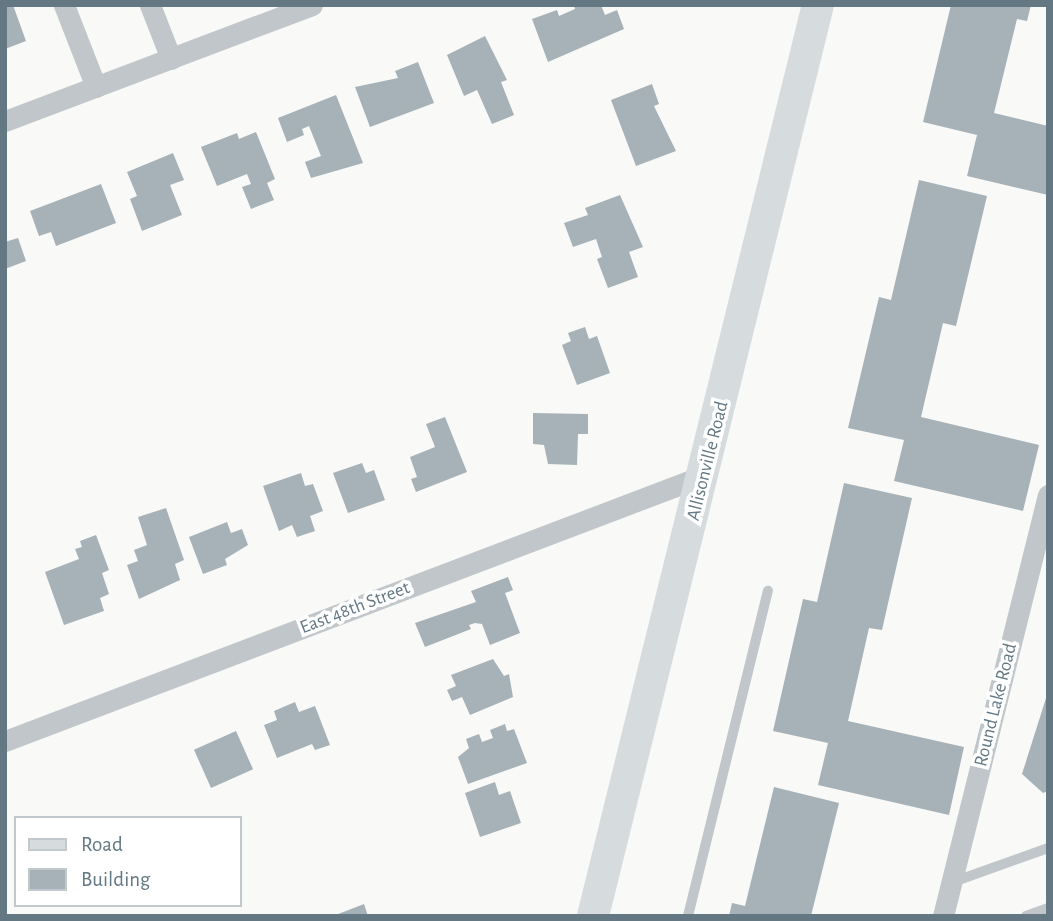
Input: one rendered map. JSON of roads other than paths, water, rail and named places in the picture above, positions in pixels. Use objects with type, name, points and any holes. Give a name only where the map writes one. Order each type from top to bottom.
[{"type":"main road","name":"Allisonville Road","points":[[593,916],[705,475],[818,5]]},
{"type":"street","points":[[64,5],[96,87]]},
{"type":"street","points":[[150,5],[171,59]]},
{"type":"street","points":[[5,121],[312,5]]},
{"type":"street","name":"East 48th Street","points":[[5,741],[705,475]]},
{"type":"street","name":"Round Lake Road","points":[[943,916],[1048,495]]},
{"type":"lane","points":[[688,916],[768,591]]},
{"type":"lane","points":[[953,882],[1048,848]]},
{"type":"lane","points":[[1027,916],[1048,908]]}]
